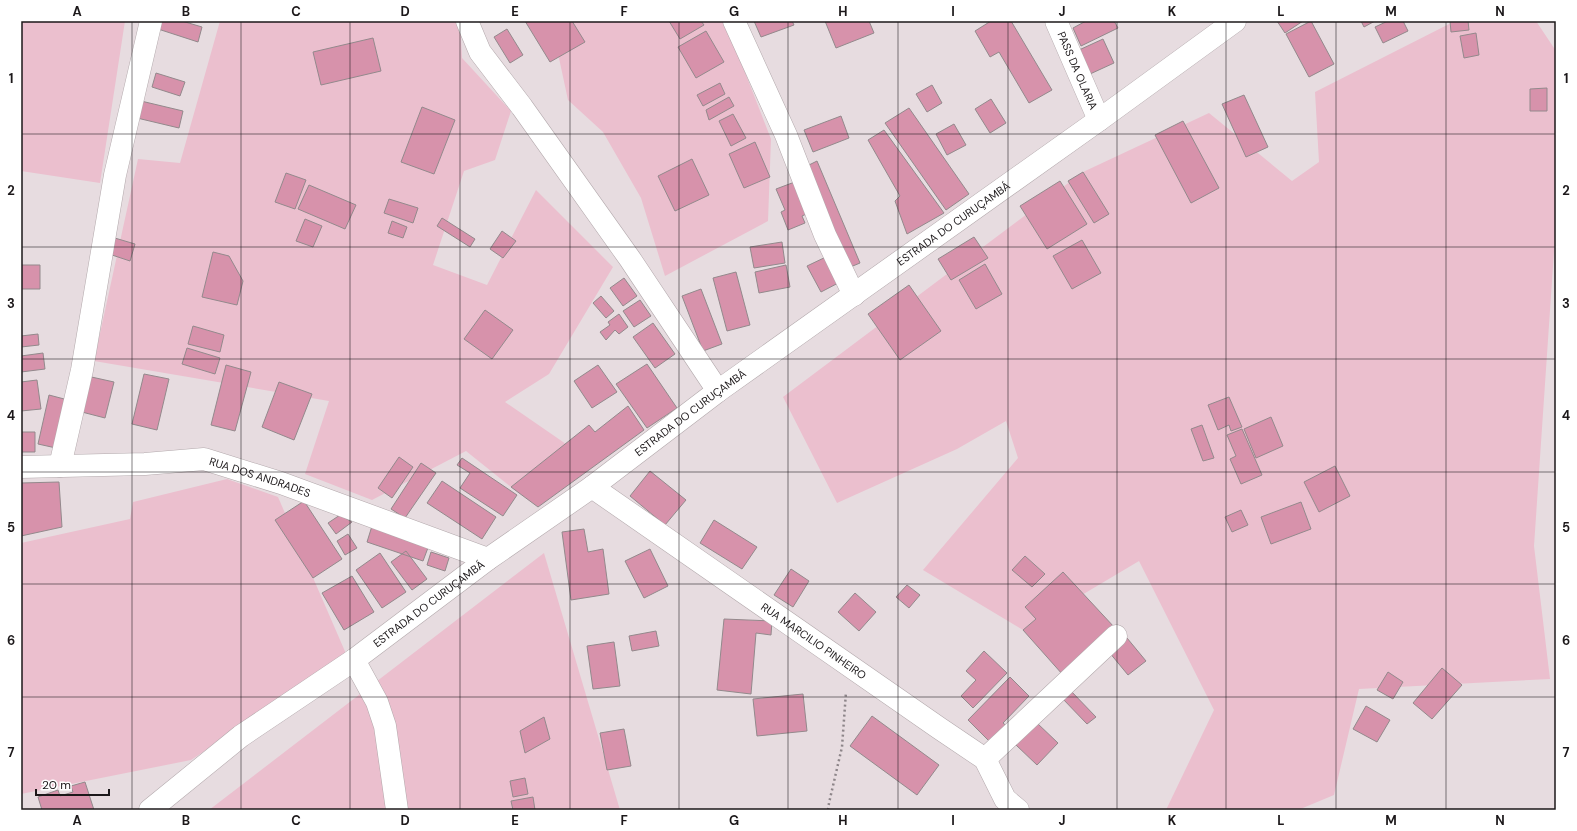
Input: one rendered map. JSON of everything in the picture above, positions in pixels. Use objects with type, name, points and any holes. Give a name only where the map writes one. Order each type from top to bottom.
[{"type":"street","points":[[60,466],[82,370],[115,176],[151,21]]},
{"type":"street","points":[[467,21],[480,52],[522,107],[630,259],[718,391]]},
{"type":"street","points":[[734,21],[786,134],[825,235],[854,295]]},
{"type":"street","name":"PASS DA OLARIA","points":[[1056,21],[1099,120]]},
{"type":"street","name":"ESTRADA DO CURUÇAMBÁ","points":[[150,810],[241,736],[354,660],[488,559],[592,487],[718,391],[1099,120],[1235,21]]},
{"type":"street","name":"RUA DOS ANDRADES","points":[[21,467],[145,464],[204,459],[281,483],[488,559]]},
{"type":"street","name":"RUA MARCILIO PINHEIRO","points":[[592,487],[986,759]]},
{"type":"street","points":[[1018,810],[1005,799],[986,759],[1116,636]]},
{"type":"street","points":[[354,660],[377,702],[385,726],[397,810]]},
{"type":"path","points":[[828,810],[828,803],[842,747],[848,665]]},
{"type":"shaded area","points":[[21,21],[125,21],[100,183],[21,171]]},
{"type":"shaded area","points":[[220,21],[460,21],[462,58],[511,111],[495,160],[464,171],[433,265],[487,285],[536,190],[613,267],[549,374],[505,402],[566,444],[511,487],[466,451],[372,500],[305,474],[329,401],[94,361],[138,159],[180,163]]},
{"type":"shaded area","points":[[551,21],[725,21],[771,139],[768,221],[665,276],[641,198],[603,132],[568,100]]},
{"type":"shaded area","points":[[1455,21],[1536,21],[1556,51],[1556,222],[1534,546],[1550,679],[1359,689],[1334,795],[1298,810],[1166,810],[1214,710],[1139,561],[1023,630],[923,570],[1018,458],[1006,421],[957,449],[837,503],[783,397],[1083,172],[1209,113],[1292,181],[1319,162],[1315,92]]},
{"type":"shaded area","points":[[227,479],[278,497],[347,656],[191,760],[21,794],[21,543],[130,519],[133,502]]},
{"type":"shaded area","points":[[544,553],[620,810],[209,810]]},
{"type":"building","points":[[157,21],[182,21],[202,27],[198,42],[155,28]]},
{"type":"building","points":[[525,21],[572,21],[585,42],[550,62]]},
{"type":"building","points":[[669,21],[701,21],[704,25],[680,39]]},
{"type":"building","points":[[754,21],[792,21],[794,25],[761,37]]},
{"type":"building","points":[[825,21],[869,21],[874,33],[836,48]]},
{"type":"building","points":[[991,21],[1011,21],[1052,90],[1029,103],[999,52],[990,57],[975,31]]},
{"type":"building","points":[[1086,21],[1114,21],[1118,28],[1081,46],[1073,28]]},
{"type":"building","points":[[1277,21],[1303,21],[1285,33]]},
{"type":"building","points":[[1311,21],[1334,64],[1309,77],[1286,34]]},
{"type":"building","points":[[1361,21],[1375,21],[1364,27]]},
{"type":"building","points":[[1388,21],[1403,21],[1408,31],[1383,43],[1375,27]]},
{"type":"building","points":[[1450,21],[1468,21],[1469,30],[1451,32]]},
{"type":"building","points":[[507,29],[523,55],[510,63],[494,37]]},
{"type":"building","points":[[706,31],[724,62],[696,78],[678,47]]},
{"type":"building","points":[[1476,33],[1479,55],[1464,58],[1460,36]]},
{"type":"building","points":[[373,38],[381,71],[321,85],[313,52]]},
{"type":"building","points":[[1103,39],[1114,63],[1090,74],[1079,50]]},
{"type":"building","points":[[156,73],[185,82],[180,96],[152,87]]},
{"type":"building","points":[[720,83],[725,94],[703,106],[697,95]]},
{"type":"building","points":[[932,85],[942,103],[927,112],[916,94]]},
{"type":"building","points":[[1547,88],[1547,111],[1530,111],[1530,89]]},
{"type":"building","points":[[1244,95],[1268,147],[1246,157],[1222,104]]},
{"type":"building","points":[[729,97],[734,106],[709,120],[706,110]]},
{"type":"building","points":[[991,99],[1006,123],[990,133],[975,109]]},
{"type":"building","points":[[141,101],[183,111],[179,128],[137,118]]},
{"type":"building","points":[[422,107],[455,120],[434,174],[401,162]]},
{"type":"building","points":[[909,108],[969,194],[946,210],[885,123]]},
{"type":"building","points":[[733,114],[746,138],[731,146],[719,121]]},
{"type":"building","points":[[841,116],[849,138],[813,152],[804,130]]},
{"type":"building","points":[[1183,121],[1219,188],[1191,203],[1155,135]]},
{"type":"building","points":[[954,124],[966,145],[947,155],[936,134]]},
{"type":"building","points":[[884,130],[944,213],[907,234],[895,201],[900,196],[868,140]]},
{"type":"building","points":[[755,142],[770,177],[744,188],[729,154]]},
{"type":"building","points":[[692,159],[709,195],[675,211],[658,176]]},
{"type":"building","points":[[817,161],[860,263],[848,268],[805,167]]},
{"type":"building","points":[[1083,172],[1109,214],[1094,223],[1068,181]]},
{"type":"building","points":[[286,173],[306,180],[295,209],[275,202]]},
{"type":"building","points":[[800,180],[813,211],[802,216],[805,223],[788,230],[781,212],[785,210],[776,189]]},
{"type":"building","points":[[1060,181],[1087,224],[1047,249],[1020,206]]},
{"type":"building","points":[[309,185],[356,205],[345,229],[298,209]]},
{"type":"building","points":[[389,199],[418,208],[413,223],[384,213]]},
{"type":"building","points":[[442,218],[475,239],[470,247],[437,226]]},
{"type":"building","points":[[305,219],[322,226],[313,247],[296,241]]},
{"type":"building","points":[[392,221],[407,227],[403,238],[388,233]]},
{"type":"building","points":[[502,231],[516,241],[503,258],[490,249]]},
{"type":"building","points":[[108,236],[135,244],[130,261],[103,252]]},
{"type":"building","points":[[974,237],[988,258],[951,280],[938,259]]},
{"type":"building","points":[[1082,240],[1101,273],[1072,289],[1053,256]]},
{"type":"building","points":[[782,242],[785,263],[754,268],[750,247]]},
{"type":"building","points":[[213,252],[229,256],[243,281],[237,305],[202,297]]},
{"type":"building","points":[[828,256],[842,281],[821,292],[807,266]]},
{"type":"building","points":[[985,264],[1002,294],[976,309],[959,280]]},
{"type":"building","points":[[21,265],[40,265],[40,289],[21,289]]},
{"type":"building","points":[[786,265],[790,287],[759,293],[755,272]]},
{"type":"building","points":[[736,272],[750,325],[727,331],[713,278]]},
{"type":"building","points":[[624,278],[637,296],[623,306],[610,288]]},
{"type":"building","points":[[909,285],[941,331],[900,360],[868,314]]},
{"type":"building","points":[[701,289],[722,344],[703,351],[682,296]]},
{"type":"building","points":[[601,296],[614,311],[606,318],[593,303]]},
{"type":"building","points":[[640,300],[651,316],[634,327],[623,311]]},
{"type":"building","points":[[485,310],[513,330],[492,359],[464,339]]},
{"type":"building","points":[[619,314],[628,327],[619,334],[615,330],[606,340],[600,332],[610,325],[608,322]]},
{"type":"building","points":[[653,323],[675,354],[655,368],[633,337]]},
{"type":"building","points":[[193,326],[224,335],[220,352],[188,344]]},
{"type":"building","points":[[38,334],[39,345],[21,347],[21,336]]},
{"type":"building","points":[[187,348],[220,358],[215,374],[182,364]]},
{"type":"building","points":[[43,353],[45,369],[21,372],[21,356]]},
{"type":"building","points":[[647,364],[677,408],[647,428],[616,384]]},
{"type":"building","points":[[226,365],[251,372],[235,431],[211,425]]},
{"type":"building","points":[[598,365],[617,392],[592,408],[574,381]]},
{"type":"building","points":[[144,374],[169,379],[157,430],[132,424]]},
{"type":"building","points":[[87,376],[114,382],[105,418],[78,411]]},
{"type":"building","points":[[37,380],[41,409],[21,411],[21,382]]},
{"type":"building","points":[[279,382],[312,394],[294,440],[262,427]]},
{"type":"building","points":[[49,395],[68,400],[56,448],[38,444]]},
{"type":"building","points":[[1229,397],[1242,427],[1231,431],[1229,425],[1218,430],[1208,405]]},
{"type":"building","points":[[628,406],[644,430],[538,507],[511,487],[589,425],[595,432]]},
{"type":"building","points":[[1271,417],[1283,446],[1256,458],[1244,429]]},
{"type":"building","points":[[1202,425],[1214,458],[1203,461],[1191,429]]},
{"type":"building","points":[[1242,429],[1262,475],[1241,484],[1230,459],[1236,456],[1227,435]]},
{"type":"building","points":[[21,432],[35,432],[35,452],[21,452]]},
{"type":"building","points":[[399,457],[413,467],[392,498],[378,488]]},
{"type":"building","points":[[462,458],[517,495],[503,516],[460,488],[470,473],[457,465]]},
{"type":"building","points":[[421,463],[436,473],[405,518],[391,509]]},
{"type":"building","points":[[1335,466],[1350,496],[1319,512],[1304,482]]},
{"type":"building","points":[[650,471],[686,500],[665,525],[630,496]]},
{"type":"building","points":[[442,481],[496,517],[482,539],[427,503]]},
{"type":"building","points":[[59,482],[62,527],[21,536],[21,483]]},
{"type":"building","points":[[304,501],[342,559],[313,578],[275,520]]},
{"type":"building","points":[[1301,502],[1311,529],[1271,544],[1261,517]]},
{"type":"building","points":[[1241,510],[1248,525],[1232,532],[1225,517]]},
{"type":"building","points":[[340,515],[352,522],[336,534],[328,523]]},
{"type":"building","points":[[714,520],[757,547],[742,569],[700,543]]},
{"type":"building","points":[[372,526],[429,545],[423,561],[367,542]]},
{"type":"building","points":[[584,529],[588,552],[603,549],[609,594],[571,600],[562,532]]},
{"type":"building","points":[[348,534],[357,548],[345,555],[337,541]]},
{"type":"building","points":[[650,549],[668,586],[644,598],[625,561]]},
{"type":"building","points":[[406,551],[427,579],[412,590],[391,562]]},
{"type":"building","points":[[431,552],[449,558],[445,571],[427,565]]},
{"type":"building","points":[[380,553],[406,592],[382,608],[356,570]]},
{"type":"building","points":[[1025,556],[1045,574],[1032,587],[1012,570]]},
{"type":"building","points":[[791,569],[809,581],[793,607],[774,595]]},
{"type":"building","points":[[1063,572],[1115,628],[1063,675],[1023,630],[1036,619],[1025,607]]},
{"type":"building","points":[[352,576],[374,612],[344,630],[322,593]]},
{"type":"building","points":[[907,585],[920,595],[909,608],[896,597]]},
{"type":"building","points":[[855,593],[876,612],[859,631],[838,612]]},
{"type":"building","points":[[724,619],[772,621],[771,635],[756,633],[751,694],[717,690]]},
{"type":"building","points":[[656,631],[659,646],[632,651],[629,636]]},
{"type":"building","points":[[1127,638],[1146,661],[1128,675],[1109,652]]},
{"type":"building","points":[[614,642],[620,686],[593,689],[587,646]]},
{"type":"building","points":[[984,651],[1007,673],[973,708],[961,696],[976,680],[966,671]]},
{"type":"building","points":[[1442,668],[1462,685],[1432,719],[1413,703]]},
{"type":"building","points":[[1388,672],[1403,682],[1393,699],[1377,690]]},
{"type":"building","points":[[1010,677],[1029,696],[1003,723],[1009,728],[992,744],[968,720]]},
{"type":"building","points":[[1070,690],[1096,717],[1087,724],[1062,698]]},
{"type":"building","points":[[803,694],[807,731],[757,736],[753,699]]},
{"type":"building","points":[[1366,706],[1390,720],[1377,742],[1353,729]]},
{"type":"building","points":[[872,716],[939,765],[917,795],[850,746]]},
{"type":"building","points":[[544,717],[550,739],[525,753],[520,731]]},
{"type":"building","points":[[1037,723],[1058,743],[1037,765],[1016,745]]},
{"type":"building","points":[[624,729],[631,766],[607,770],[600,733]]},
{"type":"building","points":[[525,778],[528,794],[513,797],[510,781]]},
{"type":"building","points":[[85,782],[94,810],[42,810],[38,797],[58,790],[60,796],[73,792],[71,786]]},
{"type":"building","points":[[533,797],[535,810],[513,810],[511,801]]}]
